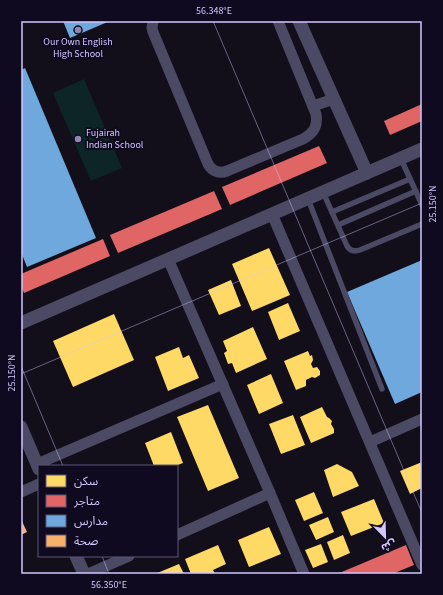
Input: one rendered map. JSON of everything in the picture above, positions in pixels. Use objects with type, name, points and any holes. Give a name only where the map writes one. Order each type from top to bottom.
[{"type":"street","points":[[153,21],[153,32],[208,164],[216,172],[227,171],[309,136],[316,126],[316,114],[278,21]]},
{"type":"street","points":[[299,21],[366,174]]},
{"type":"street","points":[[313,106],[334,99]]},
{"type":"street","points":[[21,322],[422,150]]},
{"type":"street","points":[[272,214],[422,565]]},
{"type":"street","points":[[168,259],[304,574]]},
{"type":"street","points":[[40,465],[223,384]]},
{"type":"street","points":[[370,442],[422,419]]},
{"type":"street","points":[[21,427],[38,466]]},
{"type":"street","points":[[21,492],[38,484]]},
{"type":"street","points":[[178,535],[270,493]]},
{"type":"street","points":[[76,557],[84,574]]},
{"type":"street","points":[[88,574],[127,557]]},
{"type":"lane","points":[[401,159],[422,206]]},
{"type":"lane","points":[[332,212],[410,179]]},
{"type":"lane","points":[[338,225],[416,191]]},
{"type":"lane","points":[[323,192],[347,246],[354,252],[422,224]]},
{"type":"lane","points":[[308,199],[382,388]]},
{"type":"green space","points":[[84,79],[122,168],[91,181],[53,93]]},
{"type":"building: سكن","points":[[269,248],[290,295],[252,311],[232,264]]},
{"type":"building: سكن","points":[[231,280],[241,306],[219,315],[208,290]]},
{"type":"building: سكن","points":[[288,303],[300,331],[279,340],[268,312]]},
{"type":"building: سكن","points":[[114,314],[134,360],[73,387],[53,341]]},
{"type":"building: سكن","points":[[253,327],[267,359],[236,373],[232,363],[228,364],[224,353],[227,351],[223,341]]},
{"type":"building: سكن","points":[[179,347],[183,358],[189,355],[199,378],[168,391],[155,357]]},
{"type":"building: سكن","points":[[308,351],[310,356],[312,355],[313,360],[311,364],[313,368],[317,367],[320,371],[320,375],[306,380],[306,386],[296,390],[284,361]]},
{"type":"building: سكن","points":[[271,374],[283,403],[259,414],[247,385]]},
{"type":"building: سكن","points":[[208,405],[239,478],[208,491],[177,417]]},
{"type":"building: سكن","points":[[322,407],[327,417],[332,421],[331,424],[334,429],[334,433],[311,443],[300,417]]},
{"type":"building: سكن","points":[[293,415],[305,445],[281,454],[269,424]]},
{"type":"building: سكن","points":[[171,432],[183,463],[178,465],[154,465],[145,443]]},
{"type":"building: سكن","points":[[422,462],[422,488],[410,494],[400,471]]},
{"type":"building: سكن","points":[[337,464],[352,472],[359,486],[333,497],[324,470]]},
{"type":"building: سكن","points":[[314,492],[323,513],[304,521],[295,500]]},
{"type":"building: سكن","points":[[374,499],[384,523],[351,536],[341,512]]},
{"type":"building: سكن","points":[[328,517],[334,532],[316,540],[309,525]]},
{"type":"building: سكن","points":[[269,527],[281,554],[249,567],[238,540]]},
{"type":"building: سكن","points":[[343,535],[350,553],[334,560],[327,542]]},
{"type":"building: سكن","points":[[321,544],[328,562],[313,568],[305,550]]},
{"type":"building: سكن","points":[[218,545],[226,564],[213,570],[215,574],[191,574],[185,559]]},
{"type":"building: سكن","points":[[179,564],[184,574],[155,574]]},
{"type":"building: متاجر","points":[[422,104],[422,121],[390,135],[384,121]]},
{"type":"building: متاجر","points":[[319,146],[327,163],[230,205],[222,187]]},
{"type":"building: متاجر","points":[[214,191],[222,209],[118,253],[110,235]]},
{"type":"building: متاجر","points":[[103,239],[110,256],[24,293],[21,286],[21,274]]},
{"type":"building: متاجر","points":[[406,545],[414,565],[392,574],[337,574]]},
{"type":"building: مدارس","points":[[63,21],[110,21],[70,38]]},
{"type":"building: مدارس","points":[[25,68],[96,238],[27,267],[21,252],[21,70]]},
{"type":"building: مدارس","points":[[422,260],[422,392],[395,404],[347,292]]},
{"type":"building: صحة","points":[[21,519],[27,532],[21,535]]},
{"type":"place","name":"Our Own English High School","points":[[78,30]]},
{"type":"place","name":"Fujairah Indian School","points":[[78,139]]}]
